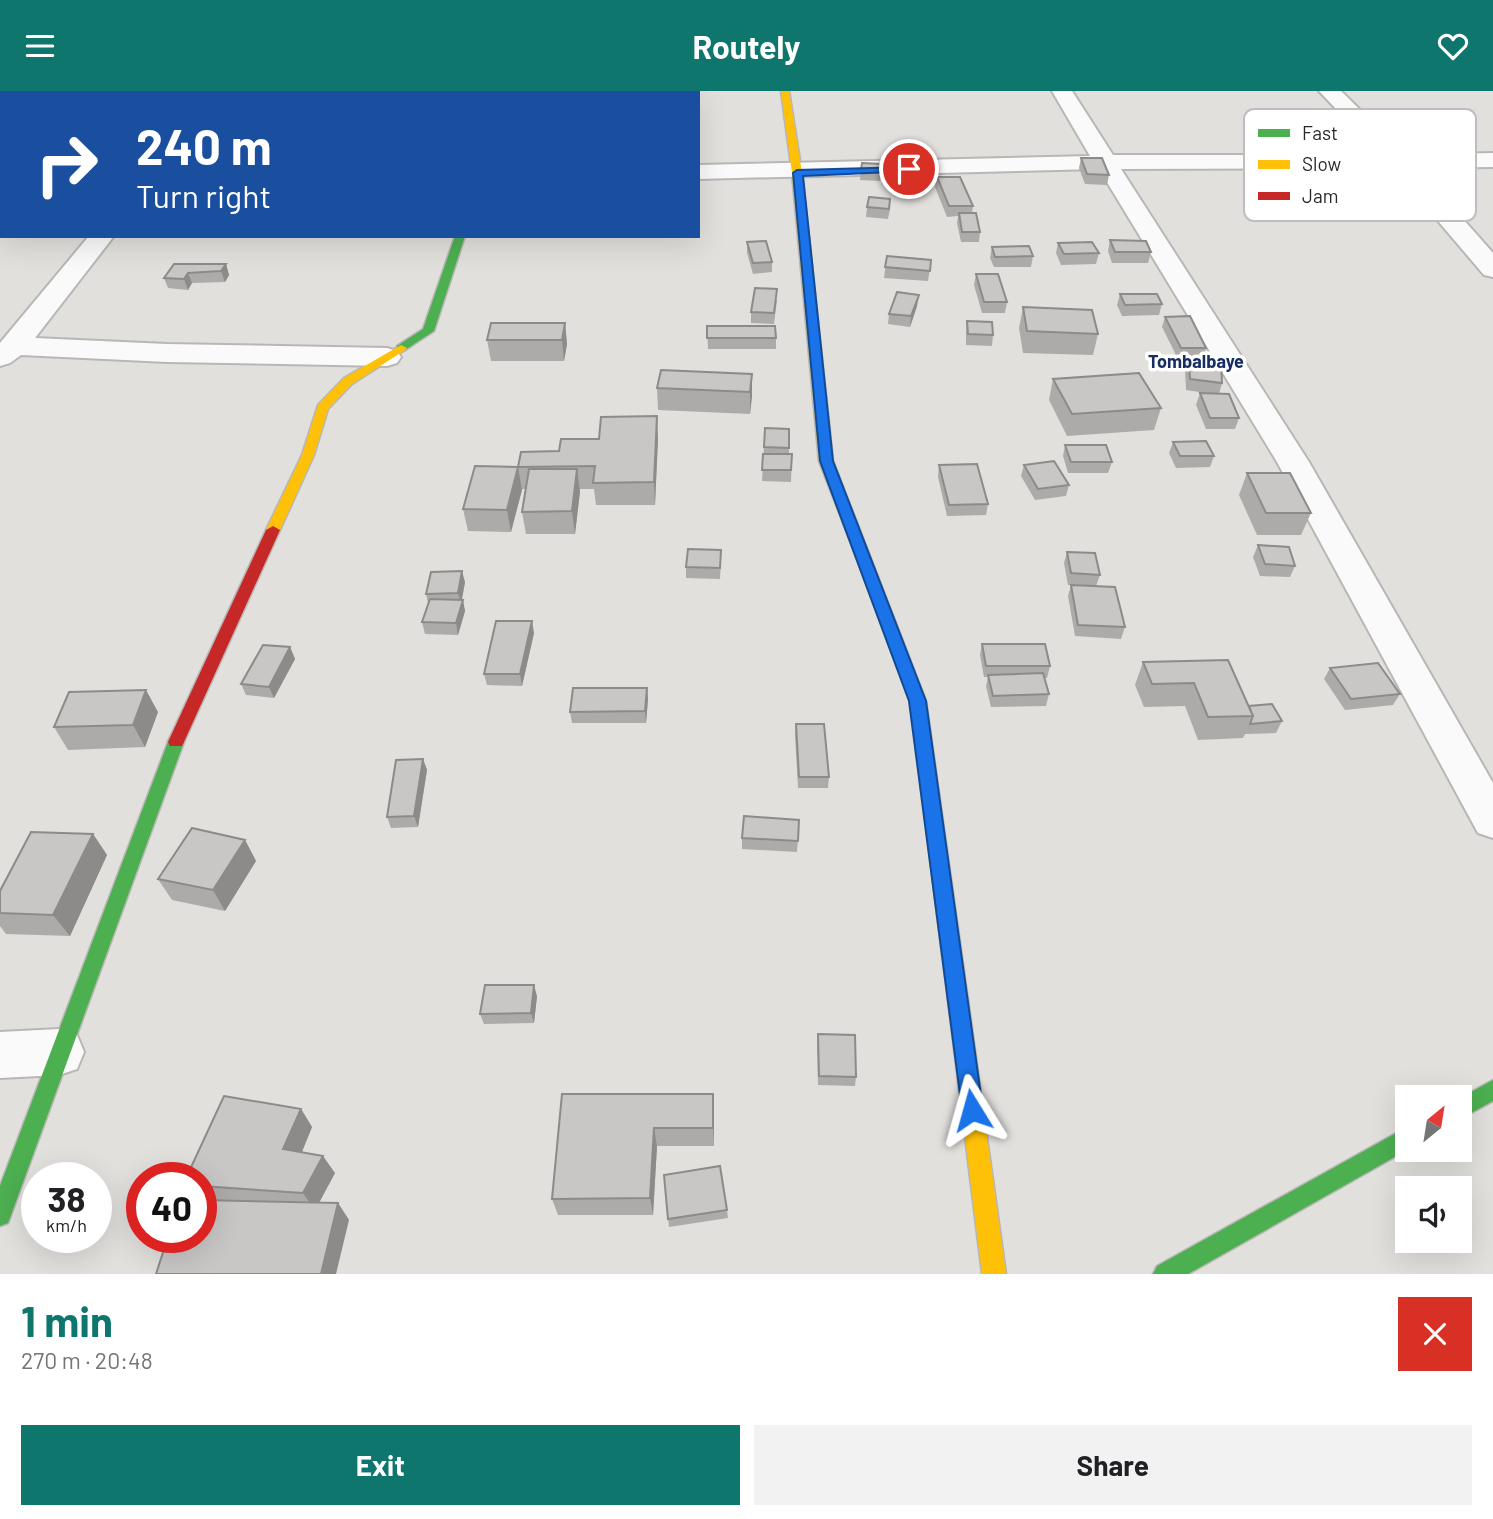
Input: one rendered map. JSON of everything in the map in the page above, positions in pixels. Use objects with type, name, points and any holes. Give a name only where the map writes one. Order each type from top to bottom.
[{"type":"main road","points":[[785,91],[797,173],[826,461],[918,701],[995,1274]]},
{"type":"main road","points":[[0,1215],[183,724],[307,455],[322,408],[348,381],[428,331],[459,238]]},
{"type":"main road","points":[[1472,1102],[1493,1090]]},
{"type":"main road","points":[[1165,1274],[1395,1145]]},
{"type":"street","points":[[1062,91],[1293,462],[1493,821]]},
{"type":"street","points":[[1329,91],[1347,109]]},
{"type":"street","points":[[700,172],[797,173],[1106,162],[1244,162]]},
{"type":"street","points":[[1451,221],[1493,269]]},
{"type":"street","points":[[7,352],[100,238]]},
{"type":"street","points":[[7,352],[387,357]]},
{"type":"street","points":[[0,1055],[59,1052]]},
{"type":"building","points":[[1081,158],[1102,158],[1109,175],[1087,174]]},
{"type":"building","points":[[903,162],[924,163],[922,172],[902,170]]},
{"type":"building","points":[[862,163],[882,164],[881,171],[861,170]]},
{"type":"building","points":[[937,177],[960,177],[973,206],[949,206]]},
{"type":"building","points":[[869,197],[890,199],[889,209],[867,207]]},
{"type":"building","points":[[959,213],[976,213],[980,232],[962,232]]},
{"type":"building","points":[[1110,240],[1146,241],[1151,252],[1115,252]]},
{"type":"building","points":[[766,241],[772,262],[753,263],[747,242]]},
{"type":"building","points":[[1092,242],[1099,253],[1064,254],[1058,243]]},
{"type":"building","points":[[1029,246],[1033,256],[995,257],[992,247]]},
{"type":"building","points":[[887,256],[931,260],[930,271],[885,267]]},
{"type":"building","points":[[174,264],[226,264],[221,271],[188,273],[184,279],[164,278]]},
{"type":"building","points":[[976,274],[998,274],[1007,302],[984,302]]},
{"type":"building","points":[[755,288],[777,289],[774,313],[751,312]]},
{"type":"building","points":[[897,292],[919,295],[911,316],[889,314]]},
{"type":"building","points":[[1120,294],[1157,294],[1162,304],[1125,305]]},
{"type":"building","points":[[1023,307],[1092,310],[1098,334],[1027,331]]},
{"type":"building","points":[[1190,316],[1206,348],[1181,348],[1165,317]]},
{"type":"building","points":[[967,321],[992,322],[993,335],[968,334]]},
{"type":"building","points":[[491,323],[565,323],[562,340],[487,340]]},
{"type":"building","points":[[707,326],[775,326],[776,338],[707,338]]},
{"type":"building","points":[[1189,356],[1221,360],[1222,383],[1190,379]]},
{"type":"building","points":[[661,370],[752,374],[750,392],[657,388]]},
{"type":"building","points":[[1139,373],[1161,408],[1072,414],[1053,379]]},
{"type":"building","points":[[1200,393],[1229,394],[1239,418],[1210,418]]},
{"type":"building","points":[[657,416],[654,482],[593,483],[595,466],[518,467],[521,452],[559,451],[561,439],[599,439],[601,417]]},
{"type":"building","points":[[765,428],[789,429],[789,448],[764,447]]},
{"type":"building","points":[[1206,441],[1214,456],[1180,456],[1173,442]]},
{"type":"building","points":[[1065,445],[1106,445],[1112,462],[1071,462]]},
{"type":"building","points":[[763,454],[792,454],[791,470],[762,470]]},
{"type":"building","points":[[1054,461],[1069,485],[1038,489],[1024,465]]},
{"type":"building","points":[[977,464],[988,504],[949,505],[939,465]]},
{"type":"building","points":[[475,466],[518,467],[507,510],[463,509]]},
{"type":"building","points":[[529,469],[577,469],[572,511],[522,512]]},
{"type":"building","points":[[1247,473],[1290,473],[1311,513],[1266,513]]},
{"type":"building","points":[[1258,545],[1289,547],[1295,566],[1265,564]]},
{"type":"building","points":[[688,549],[721,550],[720,568],[686,567]]},
{"type":"building","points":[[1067,552],[1095,553],[1100,575],[1071,573]]},
{"type":"building","points":[[462,571],[458,593],[426,594],[431,572]]},
{"type":"building","points":[[1071,585],[1115,587],[1125,627],[1078,625]]},
{"type":"building","points":[[430,599],[463,600],[456,623],[422,622]]},
{"type":"building","points":[[496,621],[532,621],[520,674],[484,674]]},
{"type":"building","points":[[982,644],[1045,644],[1050,666],[986,666]]},
{"type":"building","points":[[263,645],[290,647],[269,687],[241,684]]},
{"type":"building","points":[[1228,660],[1253,716],[1208,717],[1194,683],[1152,684],[1143,662]]},
{"type":"building","points":[[1378,663],[1400,694],[1351,699],[1330,668]]},
{"type":"building","points":[[1043,673],[1049,694],[993,696],[988,675]]},
{"type":"building","points":[[573,688],[647,688],[645,711],[570,712]]},
{"type":"building","points":[[146,690],[133,725],[54,727],[69,692]]},
{"type":"building","points":[[1272,704],[1282,721],[1250,724],[1253,716],[1249,706]]},
{"type":"building","points":[[796,724],[824,724],[829,777],[799,777]]},
{"type":"building","points":[[423,759],[414,816],[387,817],[396,760]]},
{"type":"building","points":[[744,816],[799,820],[798,841],[742,838]]},
{"type":"building","points":[[192,828],[245,840],[213,890],[158,879]]},
{"type":"building","points":[[31,832],[93,834],[53,915],[0,913],[0,891]]},
{"type":"building","points":[[485,985],[534,985],[531,1013],[480,1014]]},
{"type":"building","points":[[818,1034],[855,1035],[856,1077],[819,1076]]},
{"type":"building","points":[[562,1094],[713,1094],[713,1128],[654,1128],[650,1198],[552,1199]]},
{"type":"building","points":[[224,1096],[301,1109],[283,1149],[323,1156],[303,1193],[217,1187],[217,1162],[193,1162]]},
{"type":"building","points":[[720,1166],[727,1210],[668,1219],[664,1175]]},
{"type":"building","points":[[217,1200],[338,1203],[321,1274],[156,1274],[163,1253],[217,1253]]},
{"type":"traffic: fast","points":[[401,348],[428,331],[459,238]]},
{"type":"traffic: fast","points":[[861,551],[918,701],[958,1000]]},
{"type":"traffic: fast","points":[[0,1215],[176,742]]},
{"type":"traffic: fast","points":[[1472,1102],[1493,1090]]},
{"type":"traffic: fast","points":[[1165,1274],[1395,1145]]},
{"type":"traffic: slow","points":[[785,91],[797,173],[826,461],[861,551]]},
{"type":"traffic: slow","points":[[273,530],[308,455],[322,408],[348,381],[401,348]]},
{"type":"traffic: slow","points":[[958,1000],[994,1274]]},
{"type":"traffic: jam","points":[[176,742],[273,530]]},
{"type":"district","name":"Tombalbaye","points":[[1196,362]]},
{"type":"route","points":[[909,169],[797,173],[826,461],[918,701],[972,1110]]}]
